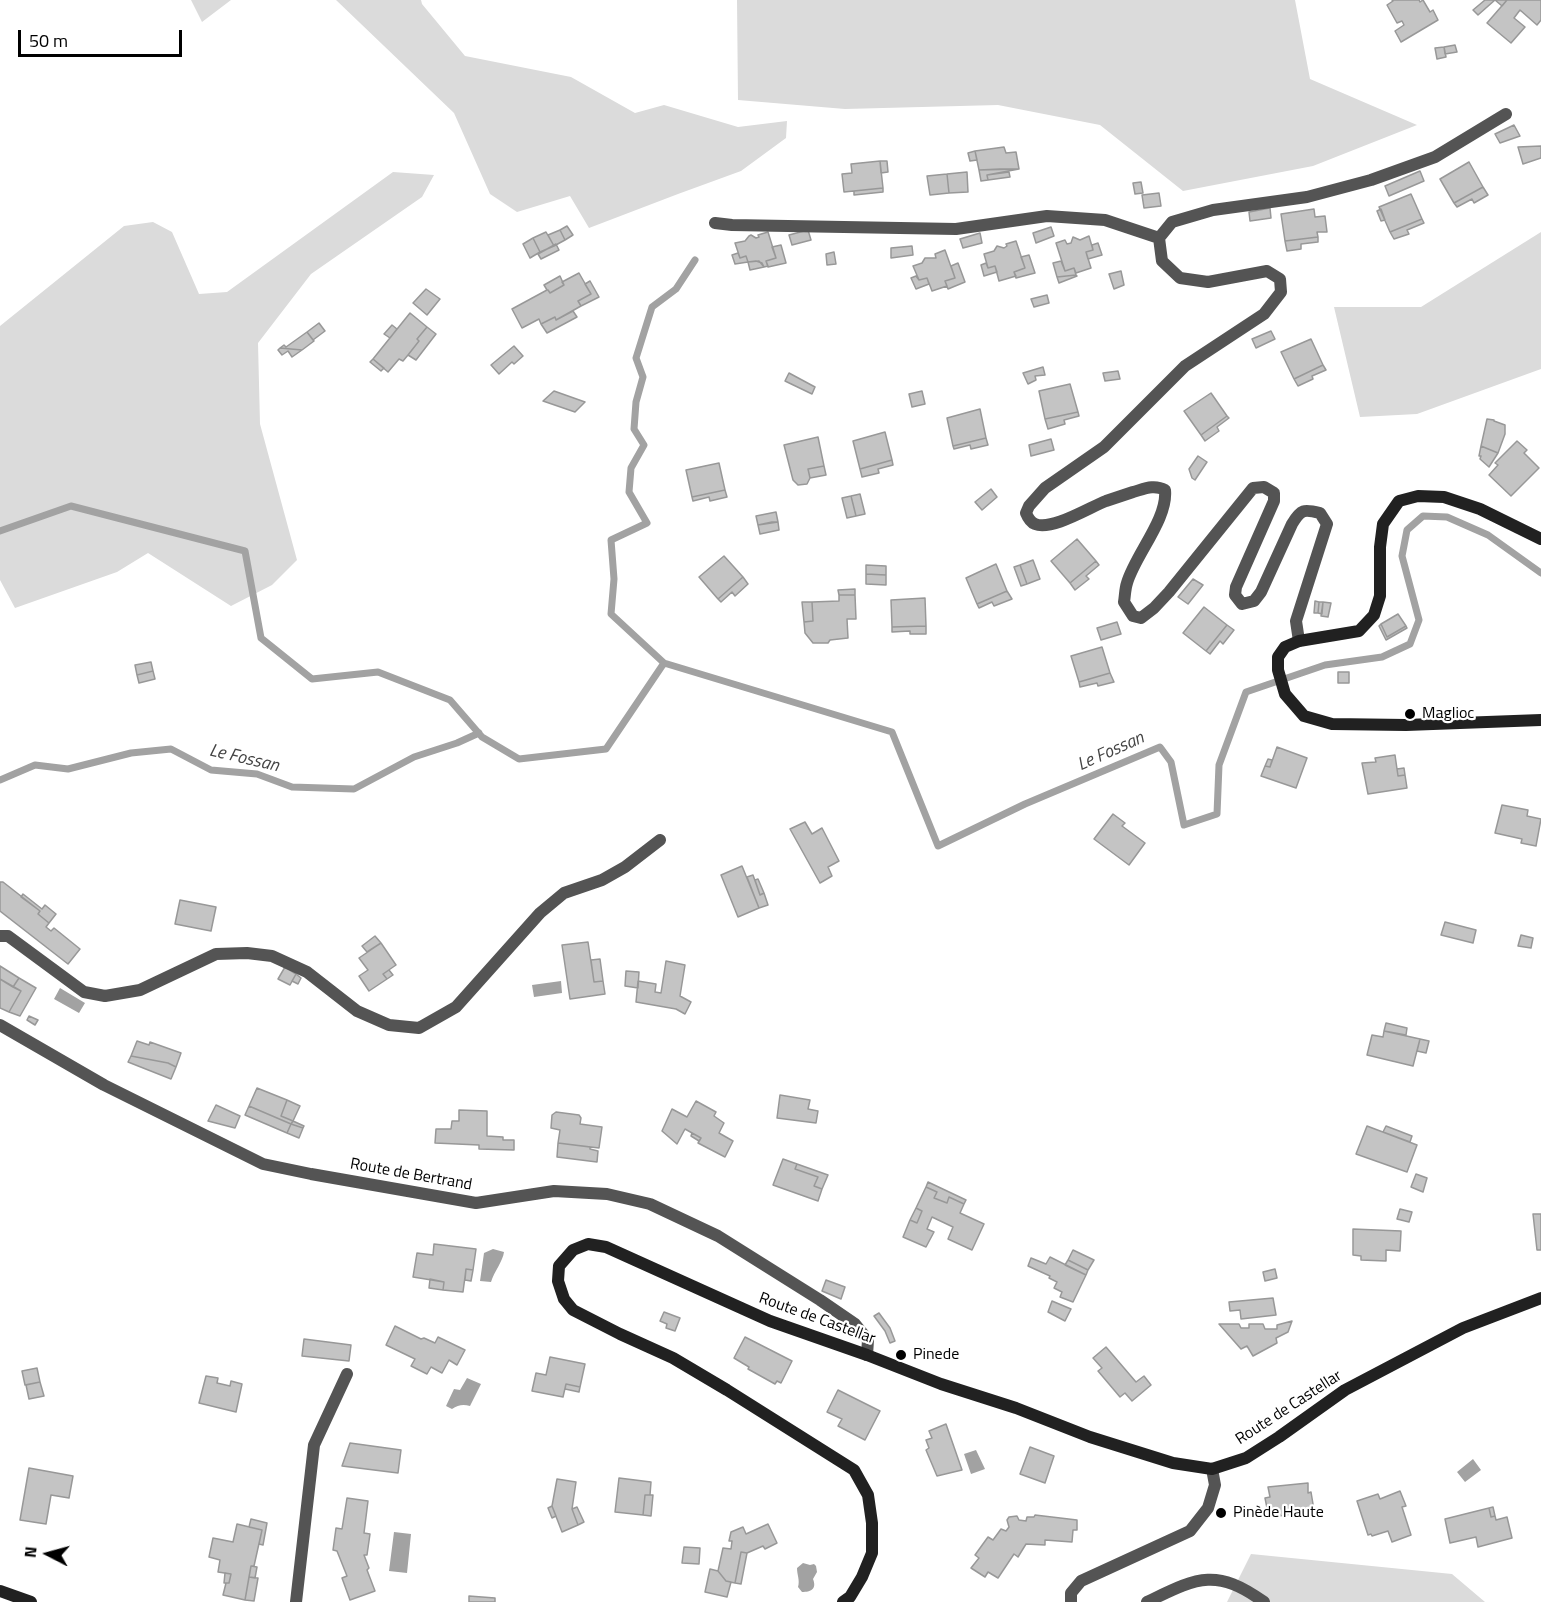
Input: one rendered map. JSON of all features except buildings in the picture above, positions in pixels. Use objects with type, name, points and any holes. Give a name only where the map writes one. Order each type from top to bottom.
[{"type":"street","points":[[1299,640],[1296,621],[1326,524],[1320,513],[1306,510],[1298,513],[1261,592],[1254,601],[1242,604],[1235,596],[1236,587],[1274,501],[1274,493],[1264,487],[1253,488],[1169,592],[1141,618],[1133,616],[1124,602],[1127,582],[1161,514],[1166,499],[1165,490],[1159,487],[1148,487],[1043,526],[1029,520],[1026,513],[1029,506],[1045,488],[1104,447],[1185,366],[1264,314],[1281,292],[1280,279],[1267,271],[1208,282],[1180,278],[1162,261],[1159,238],[1172,222],[1213,210],[1307,197],[1371,180],[1435,157],[1506,114]]},
{"type":"street","points":[[715,223],[956,229],[1047,216],[1105,220],[1159,238]]},
{"type":"street","points":[[1541,539],[1480,508],[1444,497],[1418,496],[1400,501],[1383,524],[1380,547],[1380,596],[1374,615],[1359,632],[1299,640],[1285,647],[1278,657],[1278,670],[1285,694],[1304,716],[1332,724],[1541,720]]},
{"type":"street","points":[[0,936],[8,936],[84,992],[105,996],[140,990],[216,954],[247,953],[272,956],[308,972],[357,1011],[389,1025],[419,1028],[456,1007],[540,912],[564,893],[602,880],[625,867],[660,840]]},
{"type":"street","name":"Route de Bertrand","points":[[0,1025],[104,1084],[263,1164],[476,1203],[554,1191],[607,1194],[650,1204],[718,1236],[855,1324],[868,1340],[867,1355]]},
{"type":"street","name":"Route de Castellar","points":[[843,1602],[850,1597],[862,1577],[872,1553],[872,1523],[868,1495],[854,1470],[673,1358],[573,1310],[564,1299],[558,1281],[559,1266],[573,1250],[588,1244],[606,1247],[770,1321],[941,1384],[1016,1408],[1090,1437],[1173,1463],[1212,1469],[1246,1458],[1345,1390],[1462,1328],[1541,1298]]},
{"type":"street","points":[[296,1602],[314,1445],[347,1374]]},
{"type":"street","points":[[1071,1602],[1071,1593],[1081,1581],[1190,1531],[1208,1508],[1215,1485],[1212,1469]]},
{"type":"street","points":[[1147,1602],[1184,1584],[1203,1579],[1221,1580],[1247,1590],[1264,1602]]},
{"type":"street","points":[[0,1591],[31,1602]]},
{"type":"shaded area","points":[[191,0],[231,0],[202,22]]},
{"type":"shaded area","points":[[336,0],[421,0],[465,56],[571,77],[635,113],[664,105],[738,127],[787,121],[786,138],[741,171],[589,228],[570,196],[517,212],[490,194],[454,113]]},
{"type":"shaded area","points":[[737,0],[1295,0],[1310,79],[1417,125],[1313,166],[1183,191],[1100,125],[998,105],[845,109],[738,100]]},
{"type":"shaded area","points":[[393,172],[434,175],[422,197],[311,274],[258,343],[260,424],[297,560],[272,585],[231,606],[148,553],[117,572],[15,608],[0,580],[0,326],[124,226],[153,222],[172,232],[199,294],[227,292]]},
{"type":"shaded area","points":[[1541,232],[1541,369],[1417,414],[1360,417],[1334,307],[1421,307]]},
{"type":"shaded area","points":[[561,981],[562,993],[534,997],[532,985]]},
{"type":"shaded area","points":[[60,988],[85,1003],[79,1013],[54,999]]},
{"type":"shaded area","points":[[493,1249],[504,1252],[502,1259],[491,1282],[480,1281],[484,1253]]},
{"type":"shaded area","points":[[467,1378],[481,1384],[470,1406],[461,1405],[452,1409],[446,1406],[454,1389],[460,1390]]},
{"type":"shaded area","points":[[976,1450],[985,1469],[971,1474],[964,1454]]},
{"type":"shaded area","points":[[1473,1459],[1481,1470],[1465,1482],[1457,1472]]},
{"type":"shaded area","points":[[394,1532],[411,1534],[407,1573],[389,1571]]},
{"type":"shaded area","points":[[1251,1554],[1452,1574],[1485,1602],[1227,1602]]},
{"type":"shaded area","points":[[803,1563],[814,1564],[817,1572],[813,1579],[812,1589],[802,1592],[798,1587],[797,1568]]},
{"type":"waterway","name":"Le Fossan","points":[[695,260],[676,289],[652,307],[636,358],[643,377],[636,402],[634,429],[644,445],[631,468],[629,492],[647,523],[611,540],[614,579],[611,614],[664,663],[892,732],[938,846],[1025,804],[1160,747],[1171,762],[1184,825],[1217,814],[1219,765],[1246,692],[1325,665],[1382,657],[1410,644],[1419,620],[1402,556],[1407,530],[1423,516],[1447,517],[1488,535],[1541,573]]},
{"type":"waterway","points":[[0,531],[71,506],[245,551],[261,638],[312,679],[378,672],[450,700],[482,737],[519,759],[606,749],[664,663]]},
{"type":"waterway","name":"Le Fossan","points":[[0,780],[35,765],[68,769],[131,753],[171,749],[211,770],[257,774],[292,787],[354,789],[414,757],[479,733]]},
{"type":"place","name":"Maglioc","points":[[1410,714]]},
{"type":"place","name":"Pinede","points":[[901,1355]]},
{"type":"place","name":"Pinède Haute","points":[[1221,1513]]}]
